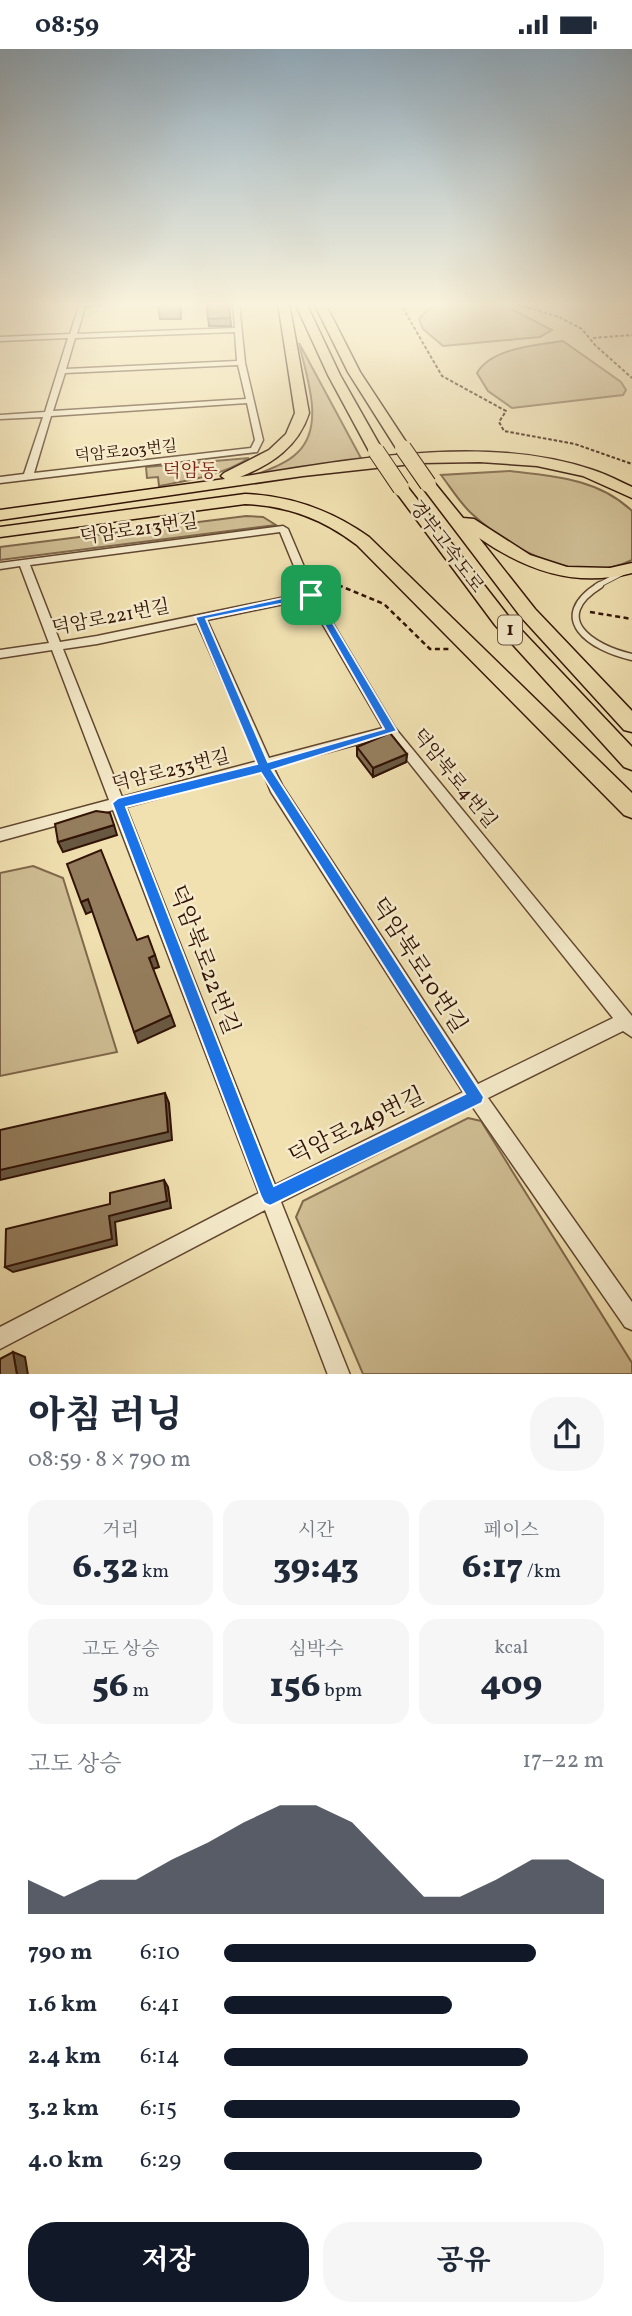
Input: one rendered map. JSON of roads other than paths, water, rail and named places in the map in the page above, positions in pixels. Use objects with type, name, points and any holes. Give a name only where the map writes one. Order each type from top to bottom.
[{"type":"highway","points":[[170,493],[256,465],[281,449],[298,427],[302,412],[294,365]]},
{"type":"highway","name":"경부고속도로","points":[[329,365],[376,451],[502,621],[632,761]]},
{"type":"highway","name":"경부고속도로","points":[[350,365],[428,484],[528,613],[632,724]]},
{"type":"highway","points":[[0,515],[406,461],[492,457],[569,466],[606,479],[632,493]]},
{"type":"highway","points":[[164,512],[273,484],[482,462],[525,465],[565,472],[599,484],[632,503]]},
{"type":"highway","points":[[428,484],[480,531],[527,561],[563,572],[587,575],[630,569]]},
{"type":"highway","points":[[0,532],[164,512],[234,500],[266,500],[297,506],[342,525],[371,549],[632,808]]},
{"type":"street","points":[[28,477],[65,365]]},
{"type":"street","points":[[63,371],[200,365]]},
{"type":"street","points":[[0,417],[249,401],[241,365]]},
{"type":"street","name":"덕암로203번길","points":[[0,480],[254,450],[259,440],[249,401]]},
{"type":"street","name":"덕암로213번길","points":[[0,566],[283,529]]},
{"type":"street","name":"덕암북로4번길","points":[[283,529],[311,595],[391,731],[629,1025]]},
{"type":"street","name":"덕암북로22번길","points":[[23,563],[339,1374]]},
{"type":"street","name":"덕암로221번길","points":[[0,654],[57,647],[311,595]]},
{"type":"street","name":"덕암북로10번길","points":[[200,617],[264,767],[476,1097],[632,1320]]},
{"type":"street","name":"덕암로233번길","points":[[0,835],[264,767],[391,731]]},
{"type":"street","name":"덕암로249번길","points":[[0,1338],[270,1197],[629,1025]]},
{"type":"lane","points":[[630,569],[587,593],[575,611],[579,626],[593,642],[607,651],[632,657]]},
{"type":"district","name":"덕암동","points":[[190,472]]}]
